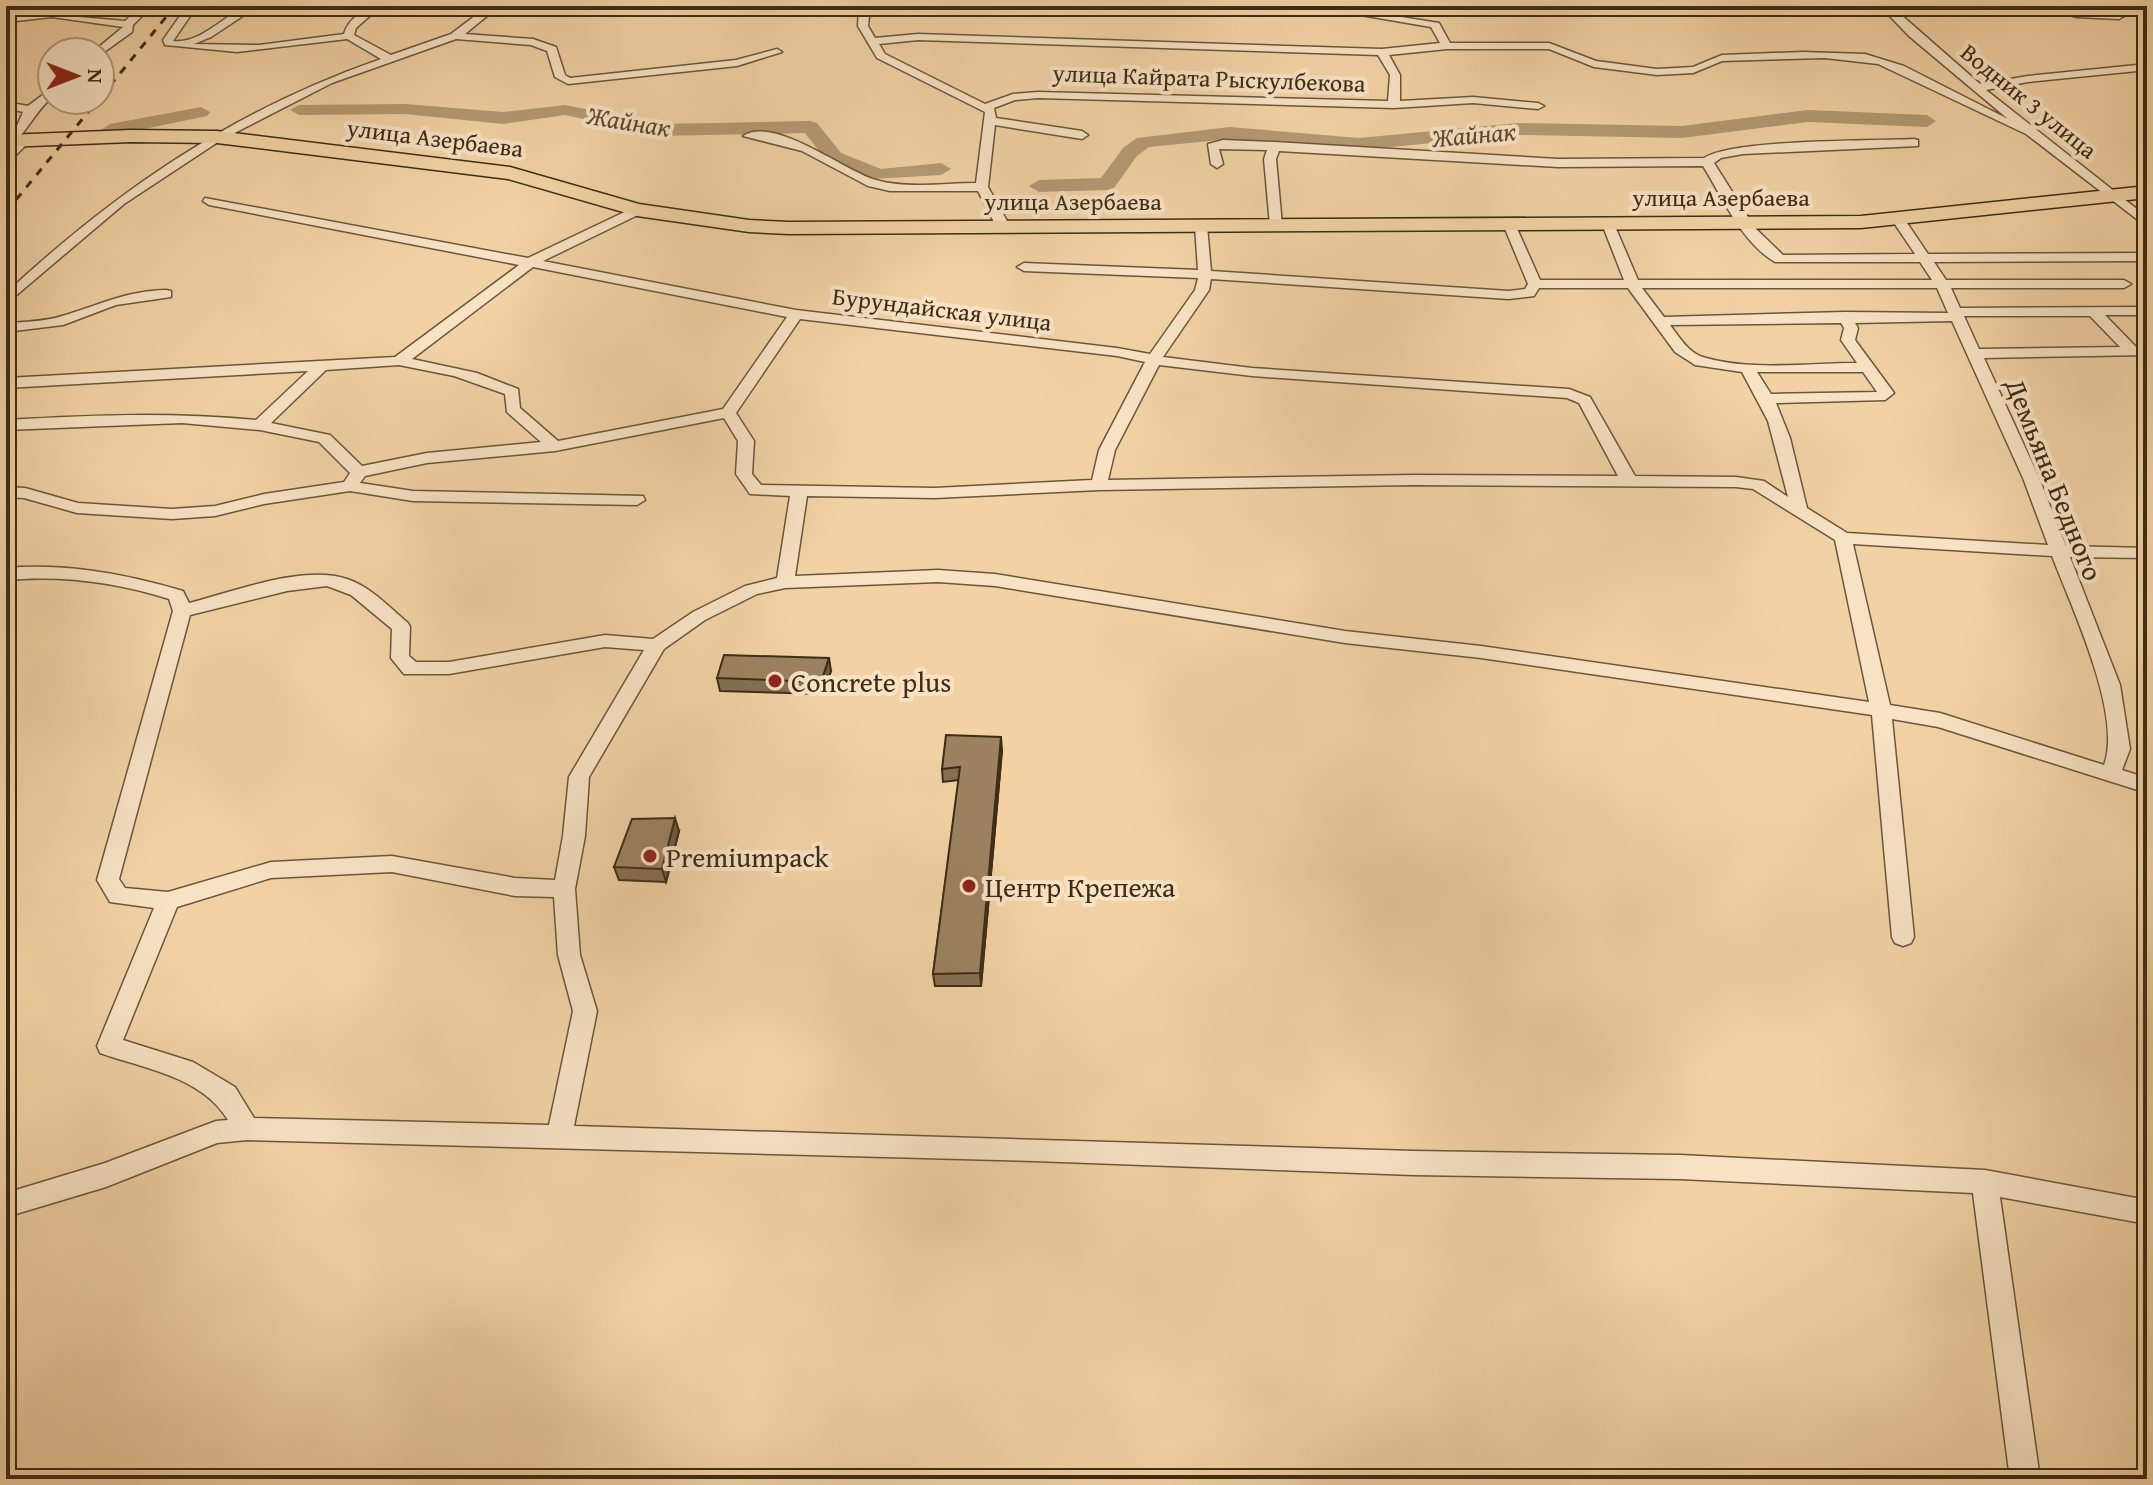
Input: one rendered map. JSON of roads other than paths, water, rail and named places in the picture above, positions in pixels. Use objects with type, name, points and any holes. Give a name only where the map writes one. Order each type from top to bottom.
[{"type":"main road","name":"улица Азербаева","points":[[14,140],[183,135],[217,137],[510,173],[637,210],[749,226],[1004,228],[1898,220],[2147,192]]},
{"type":"street","points":[[32,6],[49,15],[80,22],[128,24],[147,6]]},
{"type":"street","points":[[192,6],[168,40],[179,45],[239,50],[349,36],[388,58]]},
{"type":"street","points":[[179,45],[207,35],[253,6]]},
{"type":"street","points":[[349,36],[351,27],[376,6]]},
{"type":"street","points":[[6,300],[55,254],[120,201],[217,137],[316,87],[388,58],[455,36],[494,6]]},
{"type":"street","points":[[1004,228],[982,187],[992,121],[987,107],[881,56],[863,26],[863,10],[1040,12],[1076,6]]},
{"type":"street","points":[[1095,6],[1123,6]]},
{"type":"street","points":[[1313,6],[1434,20],[1447,46]]},
{"type":"street","name":"Водник 3 улица","points":[[1885,6],[1913,34],[2030,132],[2147,223]]},
{"type":"street","points":[[2038,6],[2077,14],[2119,16]]},
{"type":"street","points":[[11,20],[49,15]]},
{"type":"street","points":[[116,39],[128,30],[128,24]]},
{"type":"street","points":[[455,36],[533,42],[552,49],[560,77],[568,81],[737,63],[777,52]]},
{"type":"street","name":"улица Кайрата Рыскулбекова","points":[[873,41],[918,37],[1382,52],[1395,75],[1394,105],[1038,95],[1013,97],[987,107]]},
{"type":"street","points":[[1382,52],[1447,46],[1558,47],[1590,63],[1639,70],[1694,70],[1722,58],[1864,58],[1903,70],[1946,89],[2000,122],[2030,132]]},
{"type":"street","points":[[1978,88],[2028,79],[2147,67]]},
{"type":"street","points":[[1394,105],[1473,100],[1538,106]]},
{"type":"street","points":[[6,105],[30,110]]},
{"type":"street","points":[[6,161],[30,110],[36,105]]},
{"type":"street","points":[[992,121],[1082,135]]},
{"type":"street","points":[[749,136],[780,139],[806,148],[879,185],[982,187]]},
{"type":"street","points":[[1217,164],[1213,146],[1274,146],[1378,155],[1558,163],[1707,162],[1717,155],[1743,150],[1914,143]]},
{"type":"street","points":[[1274,146],[1270,159],[1276,225]]},
{"type":"street","points":[[1707,162],[1746,223],[1770,254],[1780,259],[2147,257]]},
{"type":"street","name":"Бурундайская улица","points":[[209,201],[796,314],[1252,372],[1569,394],[1585,400],[1629,481]]},
{"type":"street","points":[[399,361],[531,262],[637,210]]},
{"type":"street","name":"Демьяна Бедного","points":[[1898,220],[1943,286],[2031,478],[2110,685],[2120,749],[2111,772]]},
{"type":"street","points":[[1509,224],[1535,284]]},
{"type":"street","points":[[1608,224],[1633,285],[1688,356],[1700,362],[1747,368],[1867,367]]},
{"type":"street","points":[[1099,485],[1107,450],[1155,358],[1202,290],[1205,275],[1201,226]]},
{"type":"street","points":[[1024,267],[1205,275],[1509,295],[1529,293],[1535,284]]},
{"type":"street","points":[[1535,284],[2124,284]]},
{"type":"street","points":[[6,328],[63,321],[111,302],[140,295],[166,294]]},
{"type":"street","points":[[1658,321],[2147,311]]},
{"type":"street","points":[[2094,312],[2139,351]]},
{"type":"street","points":[[6,492],[25,493],[77,508],[172,514],[215,511],[355,479],[427,458],[555,446],[728,413],[796,314]]},
{"type":"street","points":[[1769,399],[1880,397],[1886,393],[1848,340],[1851,328],[1845,316]]},
{"type":"street","points":[[1974,354],[2139,351]]},
{"type":"street","points":[[6,383],[399,361],[440,367],[490,381],[513,392],[512,409],[555,446]]},
{"type":"street","points":[[260,425],[321,366]]},
{"type":"street","points":[[1747,368],[1769,399],[1787,446],[1800,514]]},
{"type":"street","points":[[728,413],[747,439],[749,452],[744,474],[756,490],[935,493],[1099,485],[1629,481],[1758,485],[1843,538],[2057,551],[2147,553]]},
{"type":"street","points":[[6,425],[125,418],[182,418],[260,425],[324,438],[355,479],[413,496],[637,500]]},
{"type":"street","points":[[785,582],[799,493]]},
{"type":"street","points":[[1843,538],[1881,710],[1903,937]]},
{"type":"street","points":[[6,574],[36,570],[151,587],[177,595],[182,611],[108,880],[118,896],[168,901],[271,870],[392,864],[515,887],[564,889]]},
{"type":"street","points":[[559,1136],[585,1011],[569,955],[564,889],[574,836],[579,777],[657,645],[699,616],[738,597],[785,582],[938,576],[995,580],[1345,637],[1481,652],[1881,710],[1940,720],[2111,772],[2147,786]]},
{"type":"street","points":[[182,611],[307,580],[340,582],[378,607],[401,627],[400,658],[411,669],[449,668],[605,641],[657,645]]},
{"type":"street","points":[[168,901],[109,1046],[184,1069],[226,1095],[247,1129]]},
{"type":"street","points":[[6,1205],[106,1175],[216,1132],[247,1129],[1414,1163],[1680,1167],[1985,1182],[2147,1212]]},
{"type":"street","points":[[1985,1182],[2025,1479]]},
{"type":"waterway","name":"Жайнак","points":[[299,110],[405,109],[503,118],[565,110],[661,130],[810,127],[834,157],[879,175],[941,169]]},
{"type":"waterway","name":"Жайнак","points":[[110,130],[201,112]]},
{"type":"waterway","name":"Жайнак","points":[[1039,186],[1107,184],[1130,152],[1144,142],[1230,133],[1359,144],[1518,129],[1682,132],[1808,116],[1927,121]]},
{"type":"railway","points":[[116,78],[175,6]]},
{"type":"railway","points":[[6,212],[85,116]]},
{"type":"place","name":"Concrete plus","points":[[775,681]]},
{"type":"place","name":"Premiumpack","points":[[650,856]]},
{"type":"place","name":"Центр Крепежа","points":[[969,886]]}]
